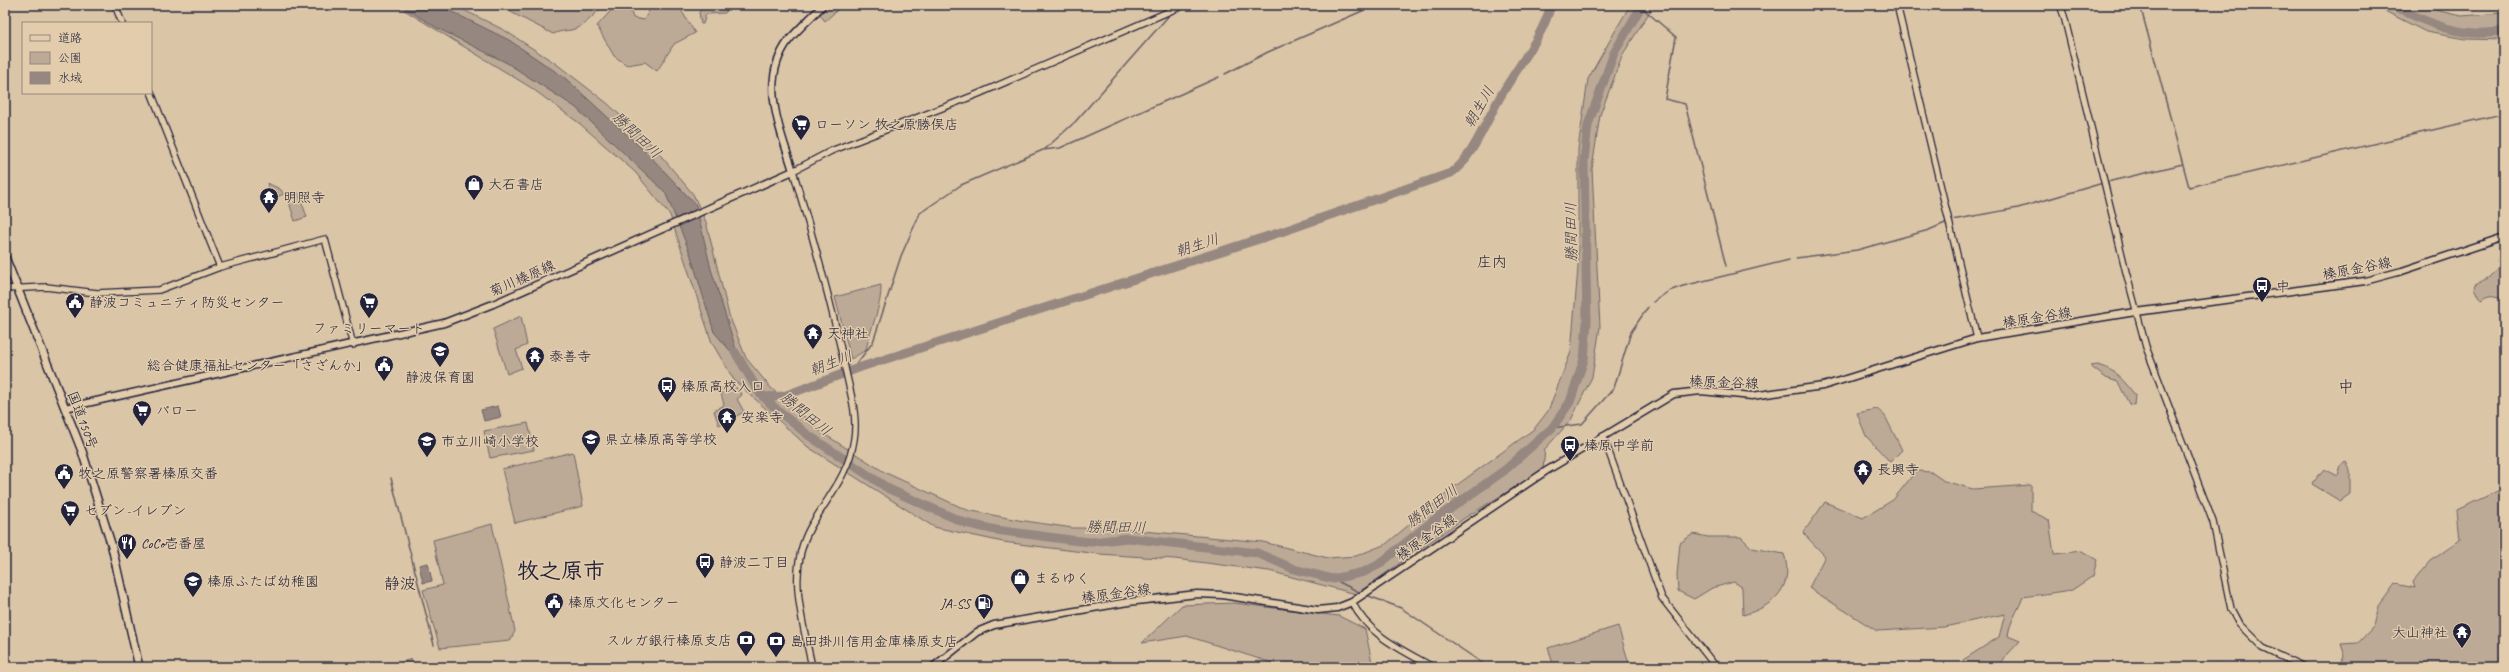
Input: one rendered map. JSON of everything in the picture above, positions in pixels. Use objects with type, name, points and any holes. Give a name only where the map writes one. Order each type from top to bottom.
[{"type":"highway","name":"国道150号","points":[[5,257],[82,451],[112,547],[139,667]]},
{"type":"main road","points":[[793,172],[773,101],[772,84],[776,66],[789,40],[823,5]]},
{"type":"main road","name":"菊川榛原線","points":[[65,408],[410,333],[451,320],[493,304],[793,172]]},
{"type":"main road","name":"榛原金谷線","points":[[934,667],[977,632],[1011,620],[1197,594],[1222,594],[1318,610],[1337,608],[1352,602],[1476,517],[1603,436],[1674,394],[1701,391],[1752,396],[1823,386],[1977,338],[2137,313],[2365,281],[2402,272],[2504,237]]},
{"type":"street","points":[[115,5],[122,22]]},
{"type":"street","points":[[1897,5],[1977,338]]},
{"type":"street","points":[[2060,5],[2146,347],[2213,522],[2231,609],[2239,624],[2263,648],[2304,667]]},
{"type":"street","points":[[812,667],[798,592],[799,559],[810,528],[844,475],[854,439],[855,417],[820,258],[793,172],[831,151],[978,94],[1182,6]]},
{"type":"street","points":[[152,94],[220,267]]},
{"type":"street","points":[[5,289],[17,287],[46,288],[97,293],[160,290],[220,267],[325,239],[353,345]]},
{"type":"street","points":[[1603,436],[1662,598],[1716,667]]},
{"type":"street","points":[[1352,602],[1365,622],[1388,642],[1433,667]]},
{"type":"green space","points":[[396,5],[454,5],[504,30],[555,63],[607,103],[651,144],[693,194],[706,222],[729,315],[746,358],[771,388],[824,434],[886,473],[967,510],[1018,520],[1073,528],[1110,528],[1263,542],[1328,558],[1356,556],[1386,544],[1457,485],[1534,429],[1548,411],[1571,352],[1578,268],[1578,149],[1588,79],[1630,5],[1654,5],[1623,54],[1600,115],[1592,169],[1600,327],[1592,377],[1571,420],[1545,449],[1543,470],[1466,517],[1356,594],[1269,571],[1175,559],[1099,554],[1003,542],[934,527],[808,447],[734,380],[712,343],[670,215],[635,172],[579,123],[530,87]]},
{"type":"green space","points":[[497,5],[604,5],[589,20],[576,29],[553,34]]},
{"type":"green space","points":[[616,5],[629,5],[633,18],[644,20],[652,5],[664,8],[666,5],[678,5],[695,33],[674,44],[657,71],[645,62],[627,65],[614,56],[597,26]]},
{"type":"green space","points":[[705,5],[731,5],[725,13],[706,14],[703,24],[701,24],[699,12]]},
{"type":"green space","points":[[828,5],[843,5],[825,21],[820,15]]},
{"type":"green space","points":[[2373,5],[2426,5],[2439,11],[2461,16],[2504,13],[2504,40],[2465,39],[2426,32]]},
{"type":"green space","points":[[267,183],[280,189],[284,194],[271,199]]},
{"type":"green space","points":[[298,192],[307,217],[295,221],[287,196]]},
{"type":"green space","points":[[2497,260],[2504,260],[2504,299],[2489,296],[2481,300],[2475,288],[2476,284],[2488,278],[2501,266]]},
{"type":"green space","points":[[881,285],[880,301],[866,350],[851,359],[835,297]]},
{"type":"green space","points":[[521,316],[527,345],[516,350],[522,368],[507,374],[493,329]]},
{"type":"green space","points":[[2098,365],[2109,369],[2123,380],[2135,395],[2134,405],[2129,404],[2118,382],[2106,378],[2090,366]]},
{"type":"green space","points":[[734,385],[742,395],[737,399],[744,412],[719,425],[714,411],[724,405],[720,389]]},
{"type":"green space","points":[[1877,409],[1885,416],[1902,450],[1890,462],[1866,436],[1857,413]]},
{"type":"green space","points":[[528,423],[534,450],[490,458],[484,431]]},
{"type":"green space","points":[[573,452],[583,506],[515,523],[502,469]]},
{"type":"green space","points":[[2346,462],[2350,470],[2350,494],[2340,501],[2312,484],[2324,469],[2338,476],[2341,465]]},
{"type":"green space","points":[[1916,471],[1931,472],[1944,481],[1973,489],[2031,485],[2031,511],[2049,520],[2054,554],[2082,551],[2097,560],[2093,576],[2072,590],[2023,597],[2012,621],[2008,636],[2020,641],[1996,667],[1964,667],[1963,660],[1999,637],[2005,614],[1944,627],[1877,631],[1809,588],[1825,556],[1803,533],[1825,502],[1863,518],[1893,500]]},
{"type":"green space","points":[[2504,488],[2504,667],[2339,667],[2345,656],[2341,644],[2358,643],[2374,626],[2379,606],[2395,584],[2415,588],[2413,582],[2431,561],[2460,540],[2457,510]]},
{"type":"green space","points":[[492,524],[515,631],[510,641],[440,648],[423,590],[443,585],[433,540]]},
{"type":"green space","points":[[1693,534],[1708,537],[1741,537],[1752,548],[1784,554],[1787,566],[1786,576],[1784,586],[1779,594],[1764,607],[1743,615],[1742,587],[1734,582],[1712,588],[1694,599],[1678,591],[1677,575],[1680,543]]},
{"type":"green space","points":[[1234,603],[1339,616],[1365,629],[1373,667],[1285,667],[1187,636],[1142,643],[1182,605]]},
{"type":"green space","points":[[1618,626],[1630,667],[1554,667],[1548,648]]},
{"type":"green space","points":[[411,659],[416,667],[389,667]]},
{"type":"water","points":[[400,5],[438,5],[509,40],[565,78],[648,154],[696,205],[711,269],[740,362],[714,332],[690,253],[665,192],[575,107],[507,63],[437,28]]},
{"type":"water","points":[[498,406],[501,417],[484,421],[481,410]]},
{"type":"water","points":[[428,563],[432,581],[423,583],[419,565]]},
{"type":"waterway","points":[[1225,74],[1268,52],[1376,5]]},
{"type":"waterway","name":"朝生川","points":[[763,397],[784,396],[861,367],[1284,231],[1451,173],[1465,159],[1478,139],[1506,87],[1535,42],[1547,18],[1551,5]]},
{"type":"waterway","name":"勝間田川","points":[[735,352],[759,392],[777,410],[808,435],[889,489],[965,523],[996,530],[1071,540],[1091,542],[1128,538],[1257,553],[1294,569],[1333,579],[1364,572],[1378,565],[1433,521],[1505,470],[1552,428],[1570,402],[1584,359],[1587,322],[1584,160],[1588,125],[1614,53],[1642,5]]},
{"type":"waterway","points":[[2140,5],[2189,187],[2497,115]]},
{"type":"waterway","name":"勝間田川","points":[[2393,5],[2419,18],[2446,28],[2474,33],[2504,31]]},
{"type":"waterway","points":[[1641,7],[1676,37],[1665,99],[1685,104],[1726,266]]},
{"type":"waterway","points":[[1044,150],[1075,122],[1172,12]]},
{"type":"waterway","points":[[852,370],[873,342],[901,256],[920,213],[961,185],[1043,150],[1060,148],[1219,77]]},
{"type":"waterway","points":[[2107,182],[2183,164]]},
{"type":"waterway","points":[[1796,258],[1857,250],[1929,230],[1952,220],[2018,208],[2103,183]]},
{"type":"waterway","points":[[1653,302],[1669,291],[1683,286],[1789,260]]},
{"type":"waterway","points":[[1552,428],[1582,424],[1614,388],[1631,332],[1648,307]]},
{"type":"waterway","points":[[391,478],[434,645]]},
{"type":"waterway","points":[[1333,579],[1361,593]]},
{"type":"waterway","points":[[1366,595],[1401,608],[1488,667]]},
{"type":"place","name":"ローソン 牧之原勝俣店","points":[[801,141]]},
{"type":"place","name":"大石書店","points":[[474,201]]},
{"type":"place","name":"明照寺","points":[[269,214]]},
{"type":"place","name":"中","points":[[2262,303]]},
{"type":"place","name":"静波コミュニティ防災センター","points":[[75,319]]},
{"type":"place","name":"ファミリーマート","points":[[369,319]]},
{"type":"place","name":"天神社","points":[[813,350]]},
{"type":"place","name":"静波保育園","points":[[440,368]]},
{"type":"place","name":"泰善寺","points":[[535,373]]},
{"type":"place","name":"総合健康福祉センター「さざんか」","points":[[384,382]]},
{"type":"place","name":"榛原高校入口","points":[[667,403]]},
{"type":"place","name":"バロー","points":[[142,427]]},
{"type":"place","name":"安楽寺","points":[[727,434]]},
{"type":"place","name":"県立榛原高等学校","points":[[591,456]]},
{"type":"place","name":"市立川崎小学校","points":[[427,458]]},
{"type":"place","name":"榛原中学前","points":[[1570,462]]},
{"type":"place","name":"長興寺","points":[[1863,486]]},
{"type":"place","name":"牧之原警察署榛原交番","points":[[64,490]]},
{"type":"place","name":"セブン-イレブン","points":[[70,527]]},
{"type":"place","name":"CoCo壱番屋","points":[[127,560]]},
{"type":"place","name":"静波二丁目","points":[[705,579]]},
{"type":"place","name":"まるゆく","points":[[1020,595]]},
{"type":"place","name":"榛原ふたば幼稚園","points":[[193,598]]},
{"type":"place","name":"榛原文化センター","points":[[554,619]]},
{"type":"place","name":"JA-SS","points":[[984,620]]},
{"type":"place","name":"大山神社","points":[[2462,649]]},
{"type":"place","name":"スルガ銀行榛原支店","points":[[746,657]]},
{"type":"place","name":"島田掛川信用金庫榛原支店","points":[[776,658]]},
{"type":"district","name":"庄内","points":[[1492,262]]},
{"type":"district","name":"中","points":[[2346,386]]},
{"type":"district","name":"牧之原市","points":[[561,570]]},
{"type":"district","name":"静波","points":[[400,583]]}]
